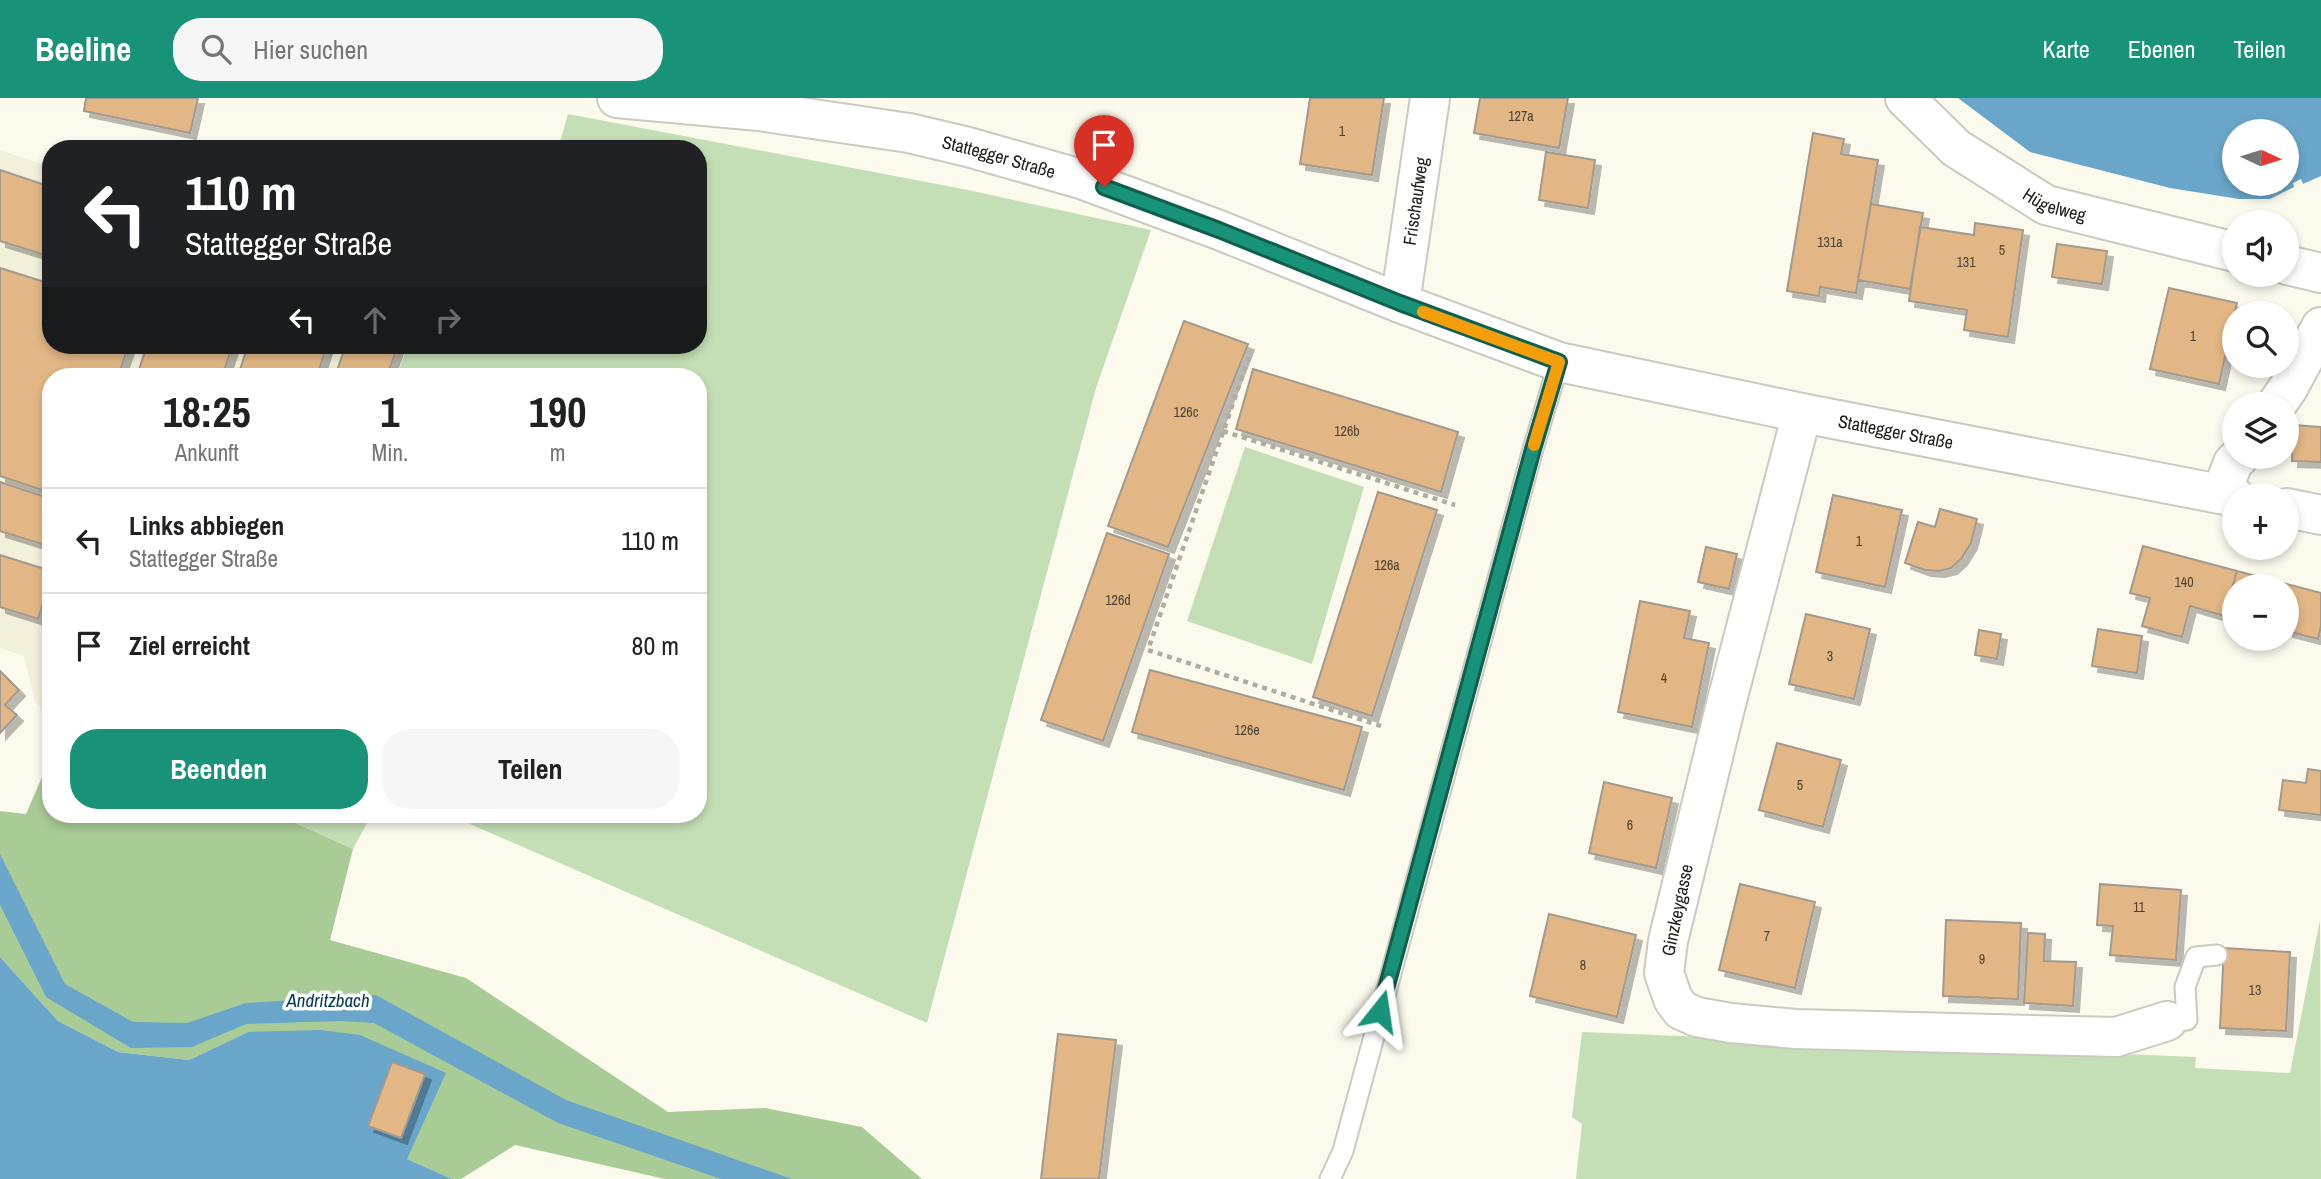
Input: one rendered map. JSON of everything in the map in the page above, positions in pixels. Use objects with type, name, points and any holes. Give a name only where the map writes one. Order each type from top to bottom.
[{"type":"street","name":"Stattegger Straße","points":[[617,98],[759,111],[909,133],[1093,183],[1559,362],[1802,413],[2222,494]]},
{"type":"street","name":"Frischaufweg","points":[[1400,303],[1430,98]]},
{"type":"street","name":"Hügelweg","points":[[1905,98],[1956,148],[2046,205],[2222,249]]},
{"type":"street","points":[[2299,268],[2321,273]]},
{"type":"street","points":[[2285,392],[2321,327]]},
{"type":"street","name":"Ginzkeygasse","points":[[1802,413],[1668,941],[1664,973],[1673,999],[1681,1010],[1697,1017],[1796,1029],[2116,1037],[2167,1021]]},
{"type":"street","points":[[2299,510],[2321,515]]},
{"type":"lane","points":[[1331,1179],[1343,1151],[1533,449],[1559,362]]},
{"type":"lane","points":[[2167,1021],[2187,1020],[2185,987],[2196,957],[2217,955]]},
{"type":"path","points":[[1249,357],[1148,650],[1384,727]]},
{"type":"path","points":[[1223,431],[1455,505]]},
{"type":"shaded area","points":[[0,150],[42,164],[42,354],[503,354],[500,368],[42,368],[42,712],[34,698],[24,656],[0,648]]},
{"type":"green space","points":[[568,114],[705,140],[561,140]]},
{"type":"green space","points":[[707,140],[968,190],[1151,230],[1096,388],[927,1023],[468,823],[707,823],[707,368],[400,368],[405,354],[707,354]]},
{"type":"green space","points":[[1245,447],[1364,487],[1312,664],[1187,621]]},
{"type":"green space","points":[[42,777],[42,823],[295,823],[353,849],[330,940],[466,978],[668,1112],[765,1108],[862,1127],[922,1179],[665,1179],[515,1145],[461,1179],[452,1179],[407,1159],[248,1032],[189,1060],[118,1052],[58,1021],[0,957],[0,811],[26,814]]},
{"type":"green space","points":[[295,823],[367,823],[353,849]]},
{"type":"green space","points":[[2320,920],[2321,1179],[1576,1179],[1582,1124],[1572,1117],[1582,1032],[2196,1057],[2195,1068],[2290,1073]]},
{"type":"water","points":[[1958,98],[2321,98],[2321,176],[2303,184],[2300,180],[2300,119],[2222,119],[2222,196],[2276,196],[2270,199],[2239,199],[2170,188],[2030,152]]},
{"type":"water","name":"Andritzbach","points":[[0,854],[65,984],[133,1022],[187,1023],[246,1003],[376,995],[566,1100],[792,1179],[721,1179],[558,1123],[374,1023],[339,1021],[246,1024],[192,1047],[131,1048],[46,997],[0,905]]},
{"type":"water","points":[[0,957],[58,1021],[118,1052],[189,1060],[248,1032],[321,1030],[360,1035],[446,1073],[407,1159],[452,1179],[0,1179]]},
{"type":"building","points":[[86,98],[198,98],[190,133],[84,111]]},
{"type":"building","points":[[1310,98],[1384,98],[1372,175],[1300,164]]},
{"type":"building","points":[[1480,98],[1568,98],[1559,148],[1474,133]]},
{"type":"building","points":[[1813,133],[1844,139],[1841,154],[1878,160],[1856,293],[1820,287],[1819,296],[1787,291]]},
{"type":"building","points":[[1546,152],[1595,160],[1588,208],[1539,200]]},
{"type":"building","points":[[0,170],[42,184],[42,254],[0,241]]},
{"type":"building","points":[[1871,204],[1923,213],[1910,289],[1858,280]]},
{"type":"building","points":[[1975,223],[2023,230],[2008,337],[1964,330],[1967,310],[1909,301],[1920,227],[1974,235]]},
{"type":"building","points":[[2057,244],[2107,251],[2102,284],[2052,277]]},
{"type":"building","points":[[0,268],[42,281],[42,354],[126,354],[121,368],[42,368],[42,490],[0,476]]},
{"type":"building","points":[[2169,288],[2228,301],[2222,301],[2222,370],[2219,384],[2150,369]]},
{"type":"building","points":[[1184,321],[1248,344],[1168,547],[1108,526]]},
{"type":"building","points":[[144,354],[230,354],[225,368],[140,368]]},
{"type":"building","points":[[245,354],[324,354],[320,368],[241,368]]},
{"type":"building","points":[[343,354],[395,354],[390,368],[338,368]]},
{"type":"building","points":[[1253,369],[1458,432],[1441,492],[1236,429]]},
{"type":"building","points":[[2299,425],[2321,427],[2321,462],[2299,461]]},
{"type":"building","points":[[0,482],[42,496],[42,544],[0,531]]},
{"type":"building","points":[[1378,492],[1437,510],[1372,716],[1313,697]]},
{"type":"building","points":[[1833,495],[1902,510],[1885,587],[1816,572]]},
{"type":"building","points":[[1940,509],[1977,519],[1971,543],[1961,559],[1951,568],[1939,571],[1925,570],[1905,563],[1918,522],[1935,527]]},
{"type":"building","points":[[1107,533],[1169,554],[1103,741],[1041,720]]},
{"type":"building","points":[[2143,546],[2237,571],[2236,574],[2222,574],[2222,615],[2190,606],[2182,637],[2142,626],[2150,598],[2130,593]]},
{"type":"building","points":[[1706,547],[1737,554],[1729,589],[1698,582]]},
{"type":"building","points":[[0,555],[42,568],[42,606],[38,619],[0,607]]},
{"type":"building","points":[[2299,587],[2321,593],[2321,626],[2318,639],[2299,634]]},
{"type":"building","points":[[1640,601],[1690,611],[1684,638],[1709,643],[1692,727],[1618,712]]},
{"type":"building","points":[[1806,614],[1870,629],[1854,699],[1789,684]]},
{"type":"building","points":[[2098,629],[2142,636],[2137,673],[2092,666]]},
{"type":"building","points":[[1979,630],[2001,634],[1997,659],[1975,655]]},
{"type":"building","points":[[1150,670],[1362,727],[1344,790],[1132,732]]},
{"type":"building","points":[[0,671],[19,690],[5,705],[17,715],[0,733]]},
{"type":"building","points":[[1777,743],[1841,760],[1823,827],[1759,810]]},
{"type":"building","points":[[2308,769],[2321,771],[2321,815],[2279,810],[2283,780],[2306,783]]},
{"type":"building","points":[[1604,782],[1672,798],[1656,868],[1589,853]]},
{"type":"building","points":[[1740,884],[1815,902],[1795,988],[1719,970]]},
{"type":"building","points":[[2100,884],[2181,890],[2176,960],[2110,955],[2113,926],[2097,925]]},
{"type":"building","points":[[1549,914],[1636,935],[1617,1017],[1530,996]]},
{"type":"building","points":[[1946,920],[2021,923],[2018,999],[1943,996]]},
{"type":"building","points":[[2028,933],[2045,934],[2044,961],[2076,962],[2073,1006],[2024,1003]]},
{"type":"building","points":[[2224,948],[2290,952],[2286,1031],[2220,1028]]},
{"type":"building","points":[[1058,1034],[1116,1040],[1099,1179],[1041,1179]]},
{"type":"building","points":[[392,1062],[425,1074],[401,1138],[368,1126]]},
{"type":"slow traffic","points":[[1423,312],[1559,362],[1534,445]]},
{"type":"route","points":[[1104,187],[1559,362],[1380,1011]]}]
